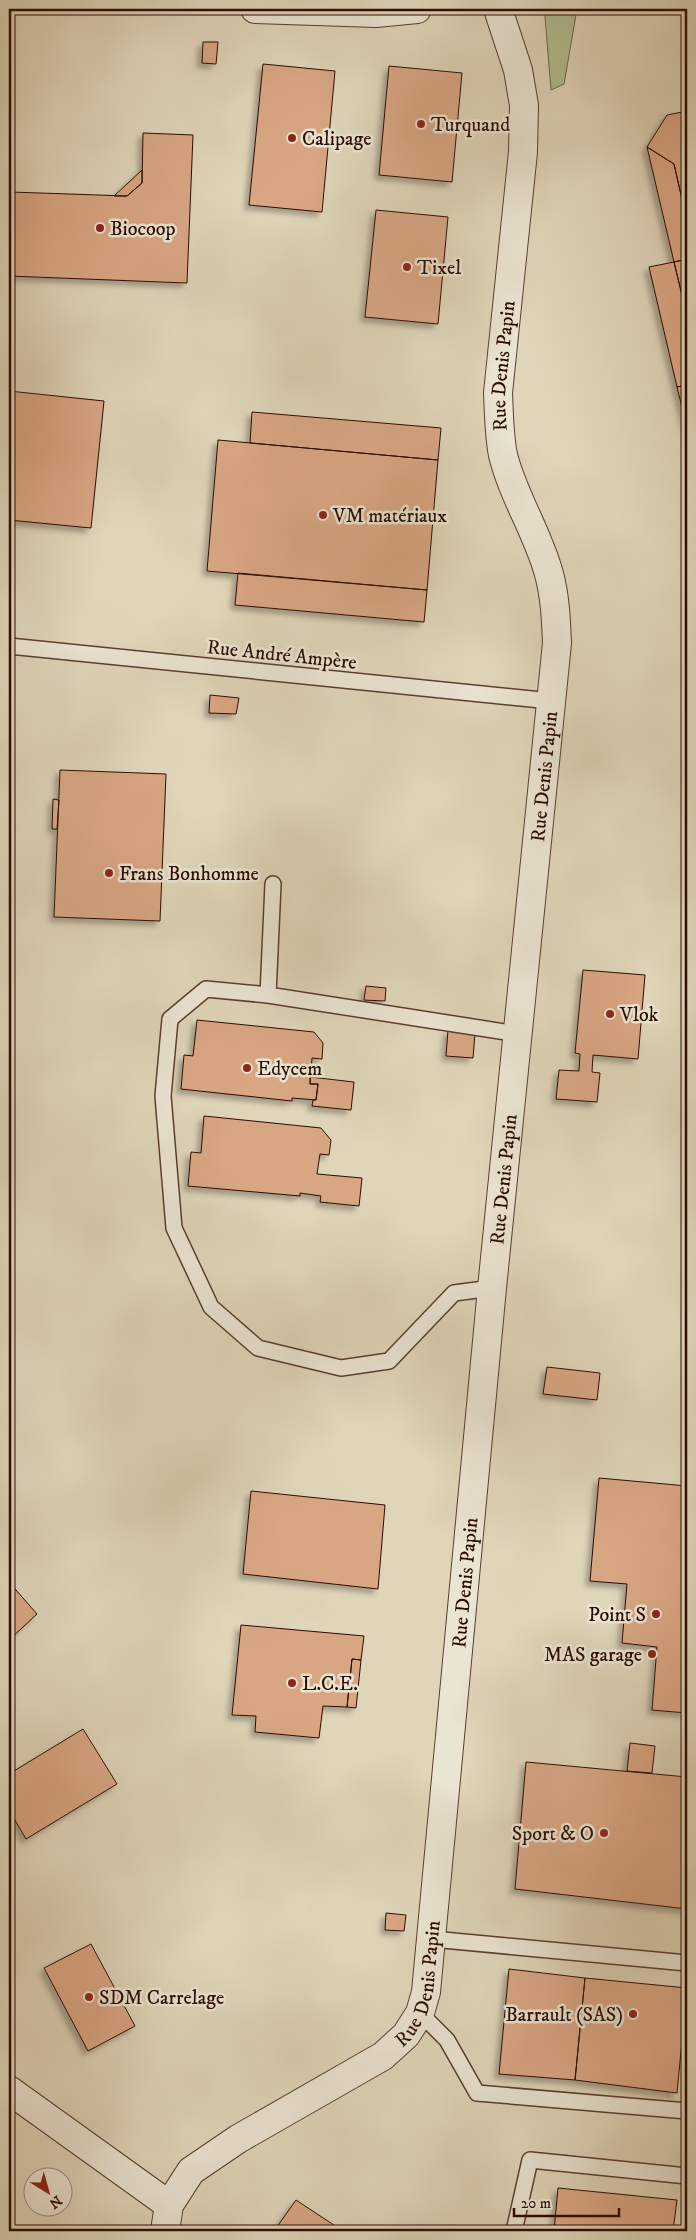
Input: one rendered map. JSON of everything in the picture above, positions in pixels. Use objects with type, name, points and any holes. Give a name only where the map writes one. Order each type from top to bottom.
[{"type":"street","points":[[255,9],[376,13],[416,9]]},
{"type":"street","name":"Rue Denis Papin","points":[[164,2231],[169,2205],[191,2171],[238,2139],[383,2056],[406,2035],[420,2013],[426,1992],[492,1288],[557,643],[555,601],[549,573],[504,455],[500,429],[498,393],[523,152],[524,105],[518,70],[498,9]]},
{"type":"street","points":[[9,2091],[169,2205]]},
{"type":"lane","name":"Rue André Ampère","points":[[9,646],[551,701]]},
{"type":"lane","points":[[268,995],[273,884]]},
{"type":"lane","points":[[492,1288],[454,1293],[389,1361],[341,1368],[258,1348],[211,1307],[174,1228],[163,1096],[170,1019],[206,989],[268,995],[518,1034]]},
{"type":"lane","points":[[432,1939],[687,1963]]},
{"type":"lane","points":[[420,2013],[447,2040],[477,2093],[687,2111]]},
{"type":"lane","points":[[514,2231],[530,2160],[687,2176]]},
{"type":"green space","points":[[549,9],[577,9],[564,84],[551,90],[545,17]]},
{"type":"building","points":[[203,42],[218,42],[216,64],[202,63]]},
{"type":"building","name":"Calipage","points":[[263,64],[335,71],[322,212],[249,205]]},
{"type":"building","name":"Turquand","points":[[389,66],[462,73],[452,182],[379,175]]},
{"type":"building","points":[[687,111],[687,221],[674,164],[647,147],[667,115]]},
{"type":"building","name":"Biocoop","points":[[143,133],[193,135],[187,283],[9,276],[11,192],[127,196],[142,183]]},
{"type":"building","points":[[647,147],[674,164],[687,221],[687,259],[674,262]]},
{"type":"building","points":[[142,170],[142,183],[127,196],[114,196]]},
{"type":"building","name":"Tixel","points":[[376,210],[448,217],[438,324],[365,317]]},
{"type":"building","points":[[687,259],[687,316],[674,262]]},
{"type":"building","points":[[674,262],[687,316],[687,385],[677,387],[649,267]]},
{"type":"building","points":[[687,385],[687,428],[677,387]]},
{"type":"building","points":[[9,391],[104,401],[91,528],[9,520]]},
{"type":"building","points":[[252,412],[441,428],[438,460],[250,443]]},
{"type":"building","name":"VM matériaux","points":[[218,440],[438,460],[427,590],[207,571]]},
{"type":"building","points":[[238,573],[427,590],[424,622],[235,605]]},
{"type":"building","points":[[210,695],[239,698],[236,714],[209,713]]},
{"type":"building","name":"Frans Bonhomme","points":[[60,770],[166,774],[160,921],[54,917]]},
{"type":"building","points":[[53,799],[59,800],[57,829],[52,829]]},
{"type":"building","name":"Vlok","points":[[583,970],[645,975],[638,1059],[593,1055],[592,1072],[600,1073],[597,1102],[556,1099],[559,1070],[579,1071],[580,1054],[575,1053]]},
{"type":"building","points":[[366,986],[386,988],[385,1001],[364,1000]]},
{"type":"building","name":"Edycem","points":[[197,1020],[314,1032],[323,1043],[322,1059],[312,1058],[310,1084],[318,1084],[316,1100],[292,1098],[292,1101],[181,1089],[184,1055],[193,1056]]},
{"type":"building","points":[[448,1030],[475,1033],[473,1058],[446,1056]]},
{"type":"building","points":[[310,1077],[354,1082],[351,1110],[312,1106],[313,1100],[316,1100],[318,1084],[310,1084]]},
{"type":"building","points":[[204,1116],[321,1128],[331,1140],[329,1155],[320,1154],[317,1174],[362,1178],[359,1206],[320,1202],[321,1196],[300,1193],[300,1196],[188,1186],[191,1152],[201,1153]]},
{"type":"building","points":[[547,1367],[600,1373],[597,1400],[543,1394]]},
{"type":"building","name":"Point S","points":[[599,1478],[687,1486],[687,1713],[652,1710],[657,1647],[622,1643],[627,1584],[590,1581]]},
{"type":"building","points":[[251,1491],[385,1505],[378,1589],[243,1574]]},
{"type":"building","points":[[9,1582],[37,1614],[9,1640]]},
{"type":"building","name":"L.C.E.","points":[[241,1625],[364,1636],[361,1660],[352,1659],[347,1707],[323,1706],[319,1738],[255,1732],[256,1716],[232,1715]]},
{"type":"building","points":[[352,1659],[361,1660],[356,1708],[347,1707]]},
{"type":"building","points":[[83,1729],[117,1784],[26,1839],[9,1810],[9,1774]]},
{"type":"building","points":[[630,1743],[655,1746],[652,1773],[627,1771]]},
{"type":"building","name":"Sport & O","points":[[526,1762],[687,1777],[687,1909],[515,1889]]},
{"type":"building","points":[[386,1913],[406,1915],[404,1931],[385,1930]]},
{"type":"building","name":"SDM Carrelage","points":[[91,1944],[135,2026],[88,2051],[44,1968]]},
{"type":"building","points":[[509,1969],[585,1978],[575,2080],[499,2074]]},
{"type":"building","name":"Barrault (SAS)","points":[[585,1978],[687,1988],[677,2093],[575,2080]]},
{"type":"building","points":[[558,2188],[677,2200],[673,2231],[554,2231]]},
{"type":"building","points":[[296,2200],[343,2231],[274,2231]]},
{"type":"place","name":"Turquand","points":[[421,124]]},
{"type":"place","name":"Calipage","points":[[292,138]]},
{"type":"place","name":"Biocoop","points":[[100,228]]},
{"type":"place","name":"Tixel","points":[[407,267]]},
{"type":"place","name":"VM matériaux","points":[[323,515]]},
{"type":"place","name":"Frans Bonhomme","points":[[109,873]]},
{"type":"place","name":"Vlok","points":[[610,1014]]},
{"type":"place","name":"Edycem","points":[[247,1068]]},
{"type":"place","name":"Point S","points":[[656,1614]]},
{"type":"place","name":"MAS garage","points":[[652,1654]]},
{"type":"place","name":"L.C.E.","points":[[292,1683]]},
{"type":"place","name":"Sport & O","points":[[604,1833]]},
{"type":"place","name":"SDM Carrelage","points":[[89,1997]]},
{"type":"place","name":"Barrault (SAS)","points":[[633,2014]]}]
